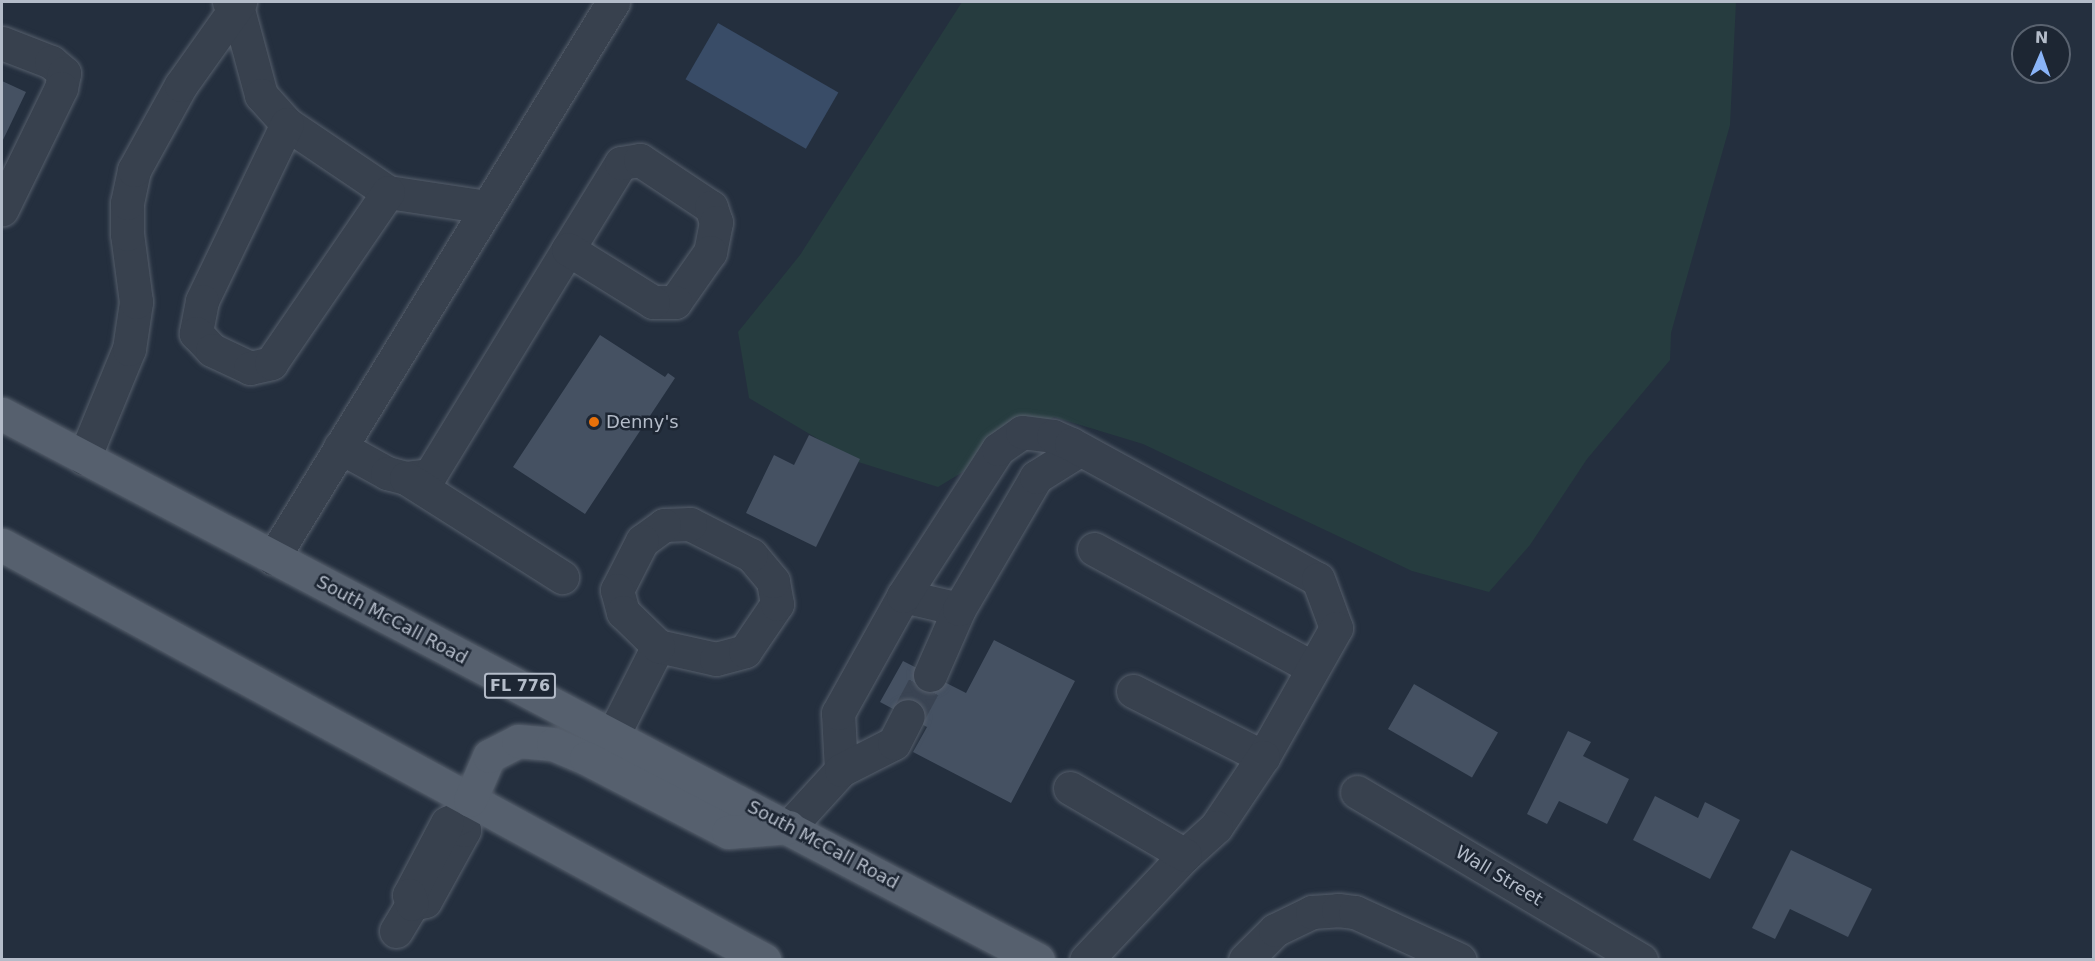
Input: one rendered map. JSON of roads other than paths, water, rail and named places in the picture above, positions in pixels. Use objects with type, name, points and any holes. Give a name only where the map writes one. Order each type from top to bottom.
[{"type":"main road","name":"South McCall Road","points":[[2,414],[273,558],[789,826],[1038,960]]},
{"type":"main road","points":[[2,545],[465,809],[765,960]]},
{"type":"main road","points":[[465,809],[489,756],[518,741],[553,744],[728,832],[789,826]]},
{"type":"street","points":[[273,558],[613,2]]},
{"type":"street","points":[[235,3],[261,95],[287,124],[388,192],[487,207]]},
{"type":"street","points":[[84,458],[129,349],[136,302],[127,213],[134,170],[181,85],[235,3]]},
{"type":"street","points":[[2,43],[51,62],[64,73],[61,88],[2,209]]},
{"type":"street","points":[[287,124],[202,302],[196,333],[212,350],[250,368],[271,363],[388,192]]},
{"type":"street","points":[[406,478],[430,475],[568,249],[621,163],[640,160],[711,207],[716,222],[710,252],[675,302],[653,302],[568,249]]},
{"type":"street","points":[[841,770],[838,713],[903,596],[998,449],[1022,432],[1053,436],[1318,579],[1336,628],[1263,758],[1216,827],[1185,855],[1086,960]]},
{"type":"street","points":[[340,447],[406,478],[562,577]]},
{"type":"street","points":[[930,675],[959,609],[1036,477],[1079,450]]},
{"type":"street","points":[[690,524],[751,555],[773,581],[777,604],[745,651],[716,659],[658,646],[623,612],[617,590],[642,541],[664,525],[690,524]]},
{"type":"street","points":[[1094,549],[1313,668]]},
{"type":"street","points":[[903,596],[959,609]]},
{"type":"street","points":[[612,735],[658,646]]},
{"type":"street","points":[[1133,691],[1263,758]]},
{"type":"street","points":[[789,826],[841,770],[894,743],[908,716]]},
{"type":"street","points":[[1070,788],[1185,855]]},
{"type":"street","name":"Wall Street","points":[[1357,792],[1641,960]]},
{"type":"street","points":[[404,917],[425,901],[464,830],[465,809]]},
{"type":"street","points":[[1245,960],[1277,945],[1312,912],[1355,912],[1460,960]]},
{"type":"water","points":[[718,23],[838,92],[806,149],[686,79]]},
{"type":"tunnel","points":[[908,716],[930,675]]},
{"type":"place","name":"Denny's","points":[[594,422]]}]
